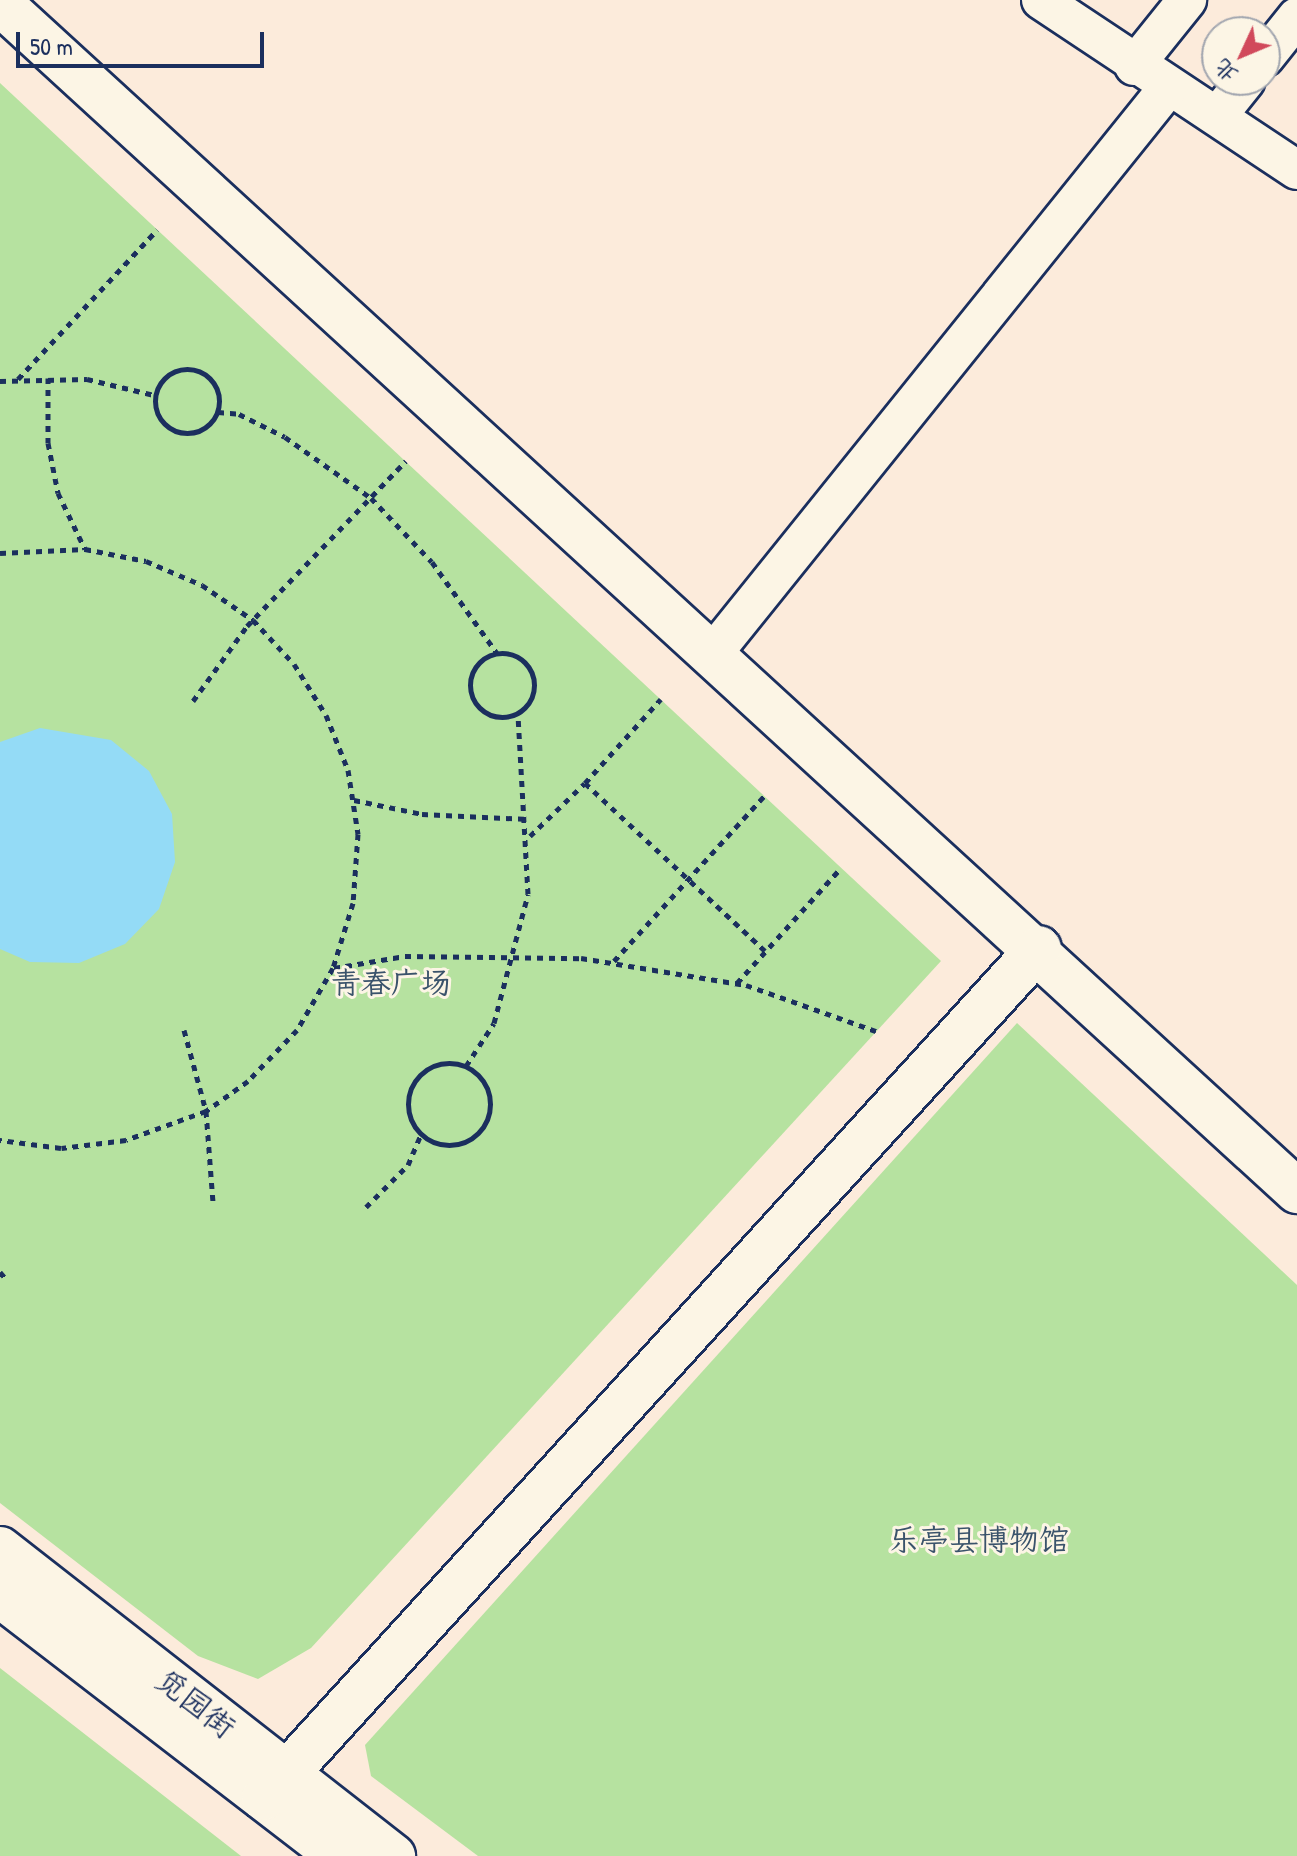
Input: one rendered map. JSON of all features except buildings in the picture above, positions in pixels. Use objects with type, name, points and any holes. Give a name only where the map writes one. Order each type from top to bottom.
[{"type":"street","points":[[1041,0],[1167,89],[1219,114],[1297,170]]},
{"type":"street","points":[[1134,66],[1187,0]]},
{"type":"street","points":[[0,3],[1039,948],[1297,1191]]},
{"type":"street","points":[[1281,37],[1297,17]]},
{"type":"street","points":[[714,652],[1167,89]]},
{"type":"street","points":[[1219,114],[1233,96]]},
{"type":"street","points":[[275,1786],[1039,948]]},
{"type":"street","name":"觅园街","points":[[0,1549],[275,1786],[339,1856]]},
{"type":"street","name":"觅园街","points":[[0,1595],[275,1786],[393,1856]]},
{"type":"path","points":[[18,379],[157,230]]},
{"type":"path","points":[[195,369],[216,387],[218,412],[203,430],[180,433],[159,420],[154,395],[168,374],[195,369]]},
{"type":"path","points":[[48,378],[48,443],[58,493],[85,549]]},
{"type":"path","points":[[0,381],[48,378],[154,395]]},
{"type":"path","points":[[218,412],[239,414],[285,437],[371,498],[432,562],[497,653]]},
{"type":"path","points":[[193,701],[253,620],[406,461]]},
{"type":"path","points":[[0,553],[85,549],[174,571],[253,620],[312,688],[339,741],[354,800],[358,868],[333,968],[274,1057],[206,1111],[94,1146],[0,1140]]},
{"type":"path","points":[[466,1066],[494,1023],[517,954],[529,838],[518,713],[533,695],[532,671],[511,653],[497,653],[475,667],[470,691],[484,712],[518,713]]},
{"type":"path","points":[[529,838],[585,783],[661,699]]},
{"type":"path","points":[[585,783],[765,951]]},
{"type":"path","points":[[613,962],[764,796]]},
{"type":"path","points":[[354,800],[422,814],[529,819]]},
{"type":"path","points":[[736,984],[841,868]]},
{"type":"path","points":[[333,968],[405,956],[517,954],[613,962],[736,984],[876,1031]]},
{"type":"path","points":[[184,1030],[206,1111],[213,1202]]},
{"type":"path","points":[[436,1064],[466,1066],[487,1087],[483,1128],[460,1144],[421,1135],[408,1110],[413,1081],[436,1064]]},
{"type":"path","points":[[366,1207],[408,1165],[421,1135]]},
{"type":"path","points":[[0,1272],[6,1279]]},
{"type":"green space","name":"青春广场","points":[[0,83],[941,961],[311,1648],[258,1679],[198,1656],[0,1503]]},
{"type":"green space","name":"乐亭县博物馆","points":[[1017,1023],[1297,1285],[1297,1856],[478,1856],[371,1776],[365,1745]]},
{"type":"green space","points":[[0,1668],[241,1856],[0,1856]]},
{"type":"water","points":[[40,728],[111,740],[149,771],[172,814],[175,862],[159,909],[125,944],[79,963],[30,962],[0,949],[0,742]]}]
